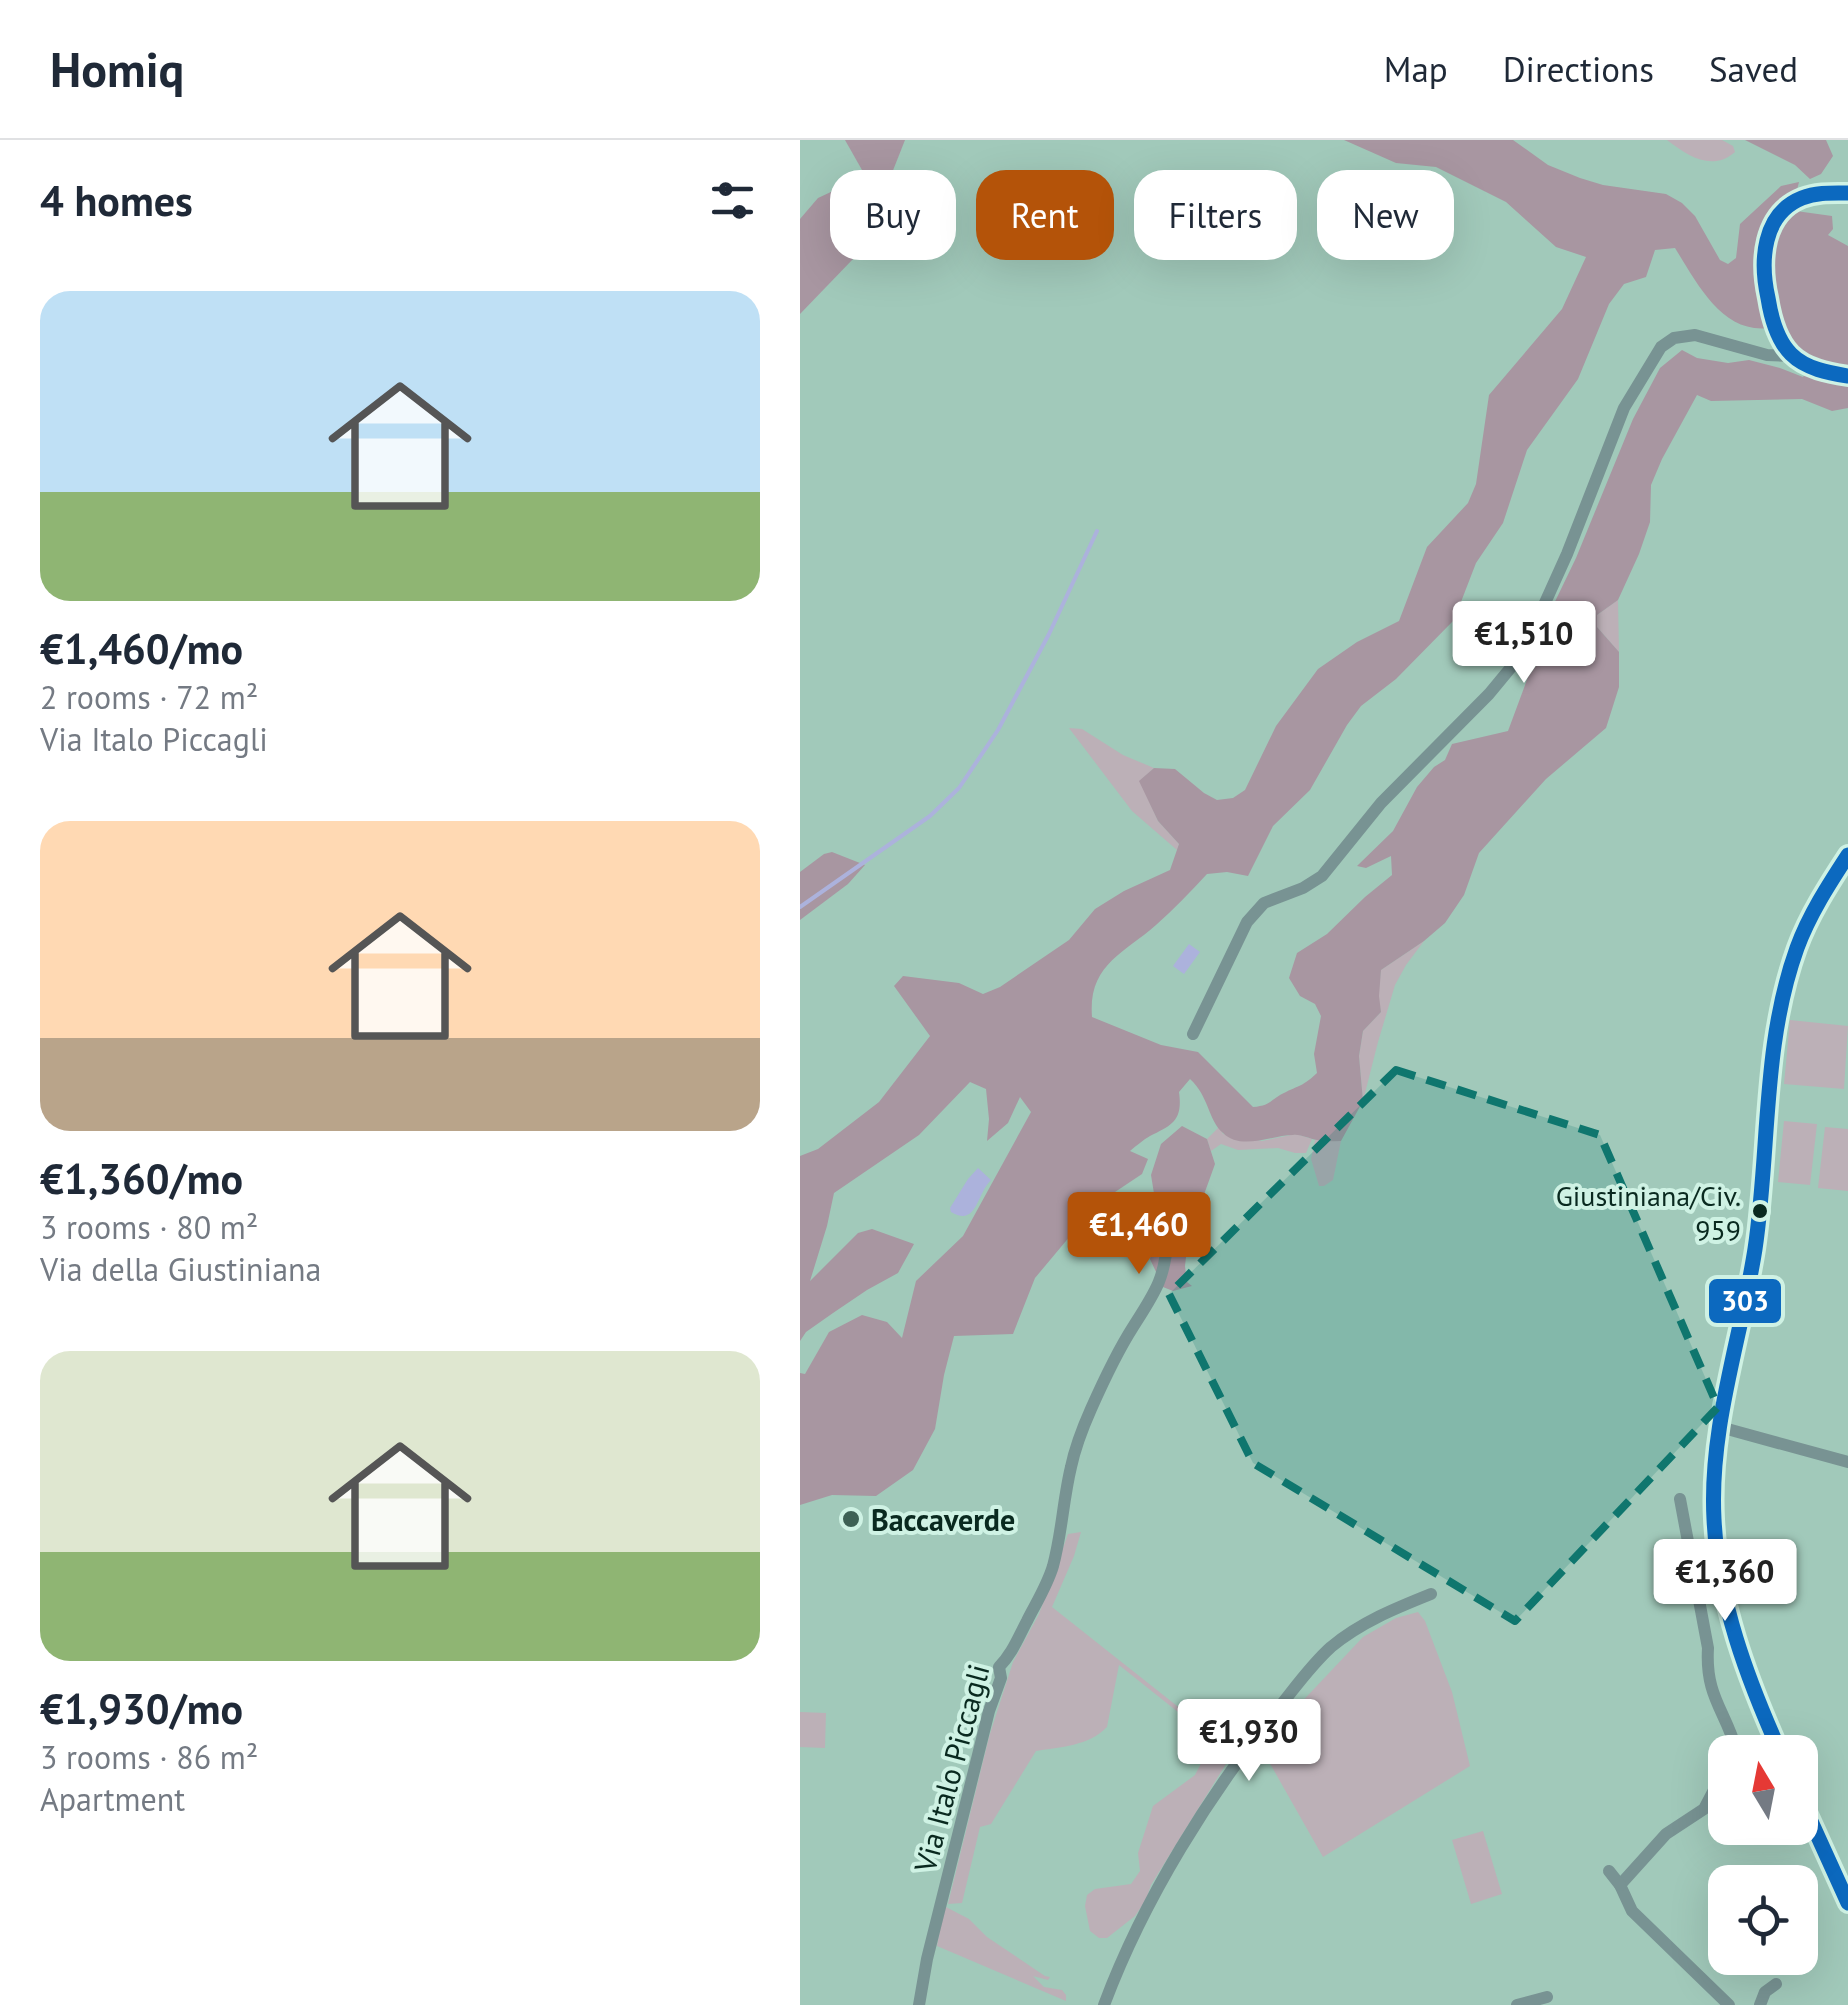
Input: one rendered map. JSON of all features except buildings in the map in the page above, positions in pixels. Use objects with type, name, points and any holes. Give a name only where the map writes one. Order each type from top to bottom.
[{"type":"street","points":[[1793,356],[1781,340],[1766,293],[1763,250],[1770,228],[1779,215],[1809,196],[1848,193]]},
{"type":"street","points":[[1193,1034],[1253,914],[1264,903],[1322,876],[1381,803],[1516,660],[1574,539],[1620,417],[1657,351],[1674,338],[1694,335],[1767,355],[1793,356],[1816,368],[1848,376]]},
{"type":"street","points":[[1773,1735],[1740,1654],[1723,1595],[1714,1501],[1720,1428],[1755,1250],[1771,1069],[1781,1004],[1803,934],[1848,855]]},
{"type":"street","name":"Via Italo Piccagli","points":[[919,2005],[988,1710],[1000,1678],[999,1667],[1008,1658],[1042,1595],[1062,1527],[1071,1466],[1080,1438],[1132,1328],[1158,1287],[1168,1235]]},
{"type":"street","points":[[1720,1428],[1848,1462]]},
{"type":"street","points":[[1680,1499],[1708,1648],[1712,1696],[1729,1735]]},
{"type":"street","points":[[1104,2005],[1174,1859],[1240,1758],[1312,1666],[1339,1641],[1376,1618],[1431,1594]]},
{"type":"street","points":[[1620,1886],[1666,1834],[1704,1809],[1708,1801]]},
{"type":"street","points":[[1818,1837],[1848,1903]]},
{"type":"street","points":[[1610,1871],[1632,1912],[1730,2005]]},
{"type":"street","points":[[1760,2005],[1765,1992],[1776,1984]]},
{"type":"street","points":[[1517,2005],[1547,1997]]},
{"type":"highlighted area","points":[[1396,1070],[1600,1135],[1718,1407],[1515,1621],[1253,1463],[1169,1294]]},
{"type":"shaded area","points":[[845,140],[905,140],[893,170],[862,170]]},
{"type":"shaded area","points":[[1344,140],[1513,140],[1548,165],[1580,178],[1666,194],[1682,203],[1695,216],[1720,260],[1728,264],[1736,258],[1740,224],[1781,186],[1799,182],[1796,211],[1832,216],[1833,229],[1828,235],[1848,246],[1848,408],[1832,411],[1802,399],[1711,401],[1697,395],[1651,485],[1650,522],[1639,554],[1618,600],[1597,615],[1597,627],[1619,652],[1619,687],[1606,728],[1546,779],[1479,853],[1464,895],[1445,923],[1381,970],[1381,1012],[1363,1031],[1359,1056],[1363,1101],[1341,1141],[1296,1135],[1248,1142],[1230,1138],[1218,1128],[1190,1079],[1179,1092],[1179,1110],[1174,1121],[1130,1151],[1148,1159],[1142,1174],[1115,1192],[1076,1229],[1035,1278],[1013,1334],[954,1336],[935,1429],[913,1470],[876,1496],[832,1495],[800,1505],[800,1373],[805,1374],[829,1332],[862,1315],[887,1322],[902,1338],[916,1281],[963,1236],[1031,1112],[1020,1097],[1008,1123],[987,1141],[986,1089],[970,1082],[919,1135],[834,1193],[810,1281],[858,1233],[872,1229],[914,1244],[898,1273],[833,1313],[800,1341],[800,1156],[818,1149],[879,1102],[930,1036],[894,986],[903,976],[959,983],[983,994],[1000,987],[1069,940],[1095,909],[1170,870],[1179,844],[1158,821],[1139,781],[1154,768],[1175,769],[1217,800],[1233,798],[1245,790],[1276,726],[1318,669],[1357,642],[1399,621],[1427,547],[1468,503],[1476,484],[1489,395],[1562,309],[1586,257],[1556,247],[1506,202],[1454,176],[1454,170],[1396,163]],"holes":[[[1675,248],[1724,315],[1752,328],[1769,328],[1779,310],[1791,343],[1810,357],[1810,365],[1803,377],[1749,360],[1728,363],[1697,358],[1682,350],[1660,368],[1633,419],[1576,558],[1536,641],[1538,663],[1528,677],[1508,731],[1452,744],[1445,760],[1417,787],[1393,831],[1357,866],[1366,868],[1391,856],[1392,875],[1327,934],[1297,953],[1289,978],[1300,996],[1315,1004],[1321,1016],[1314,1054],[1317,1073],[1268,1103],[1253,1107],[1198,1052],[1161,1045],[1092,1017],[1096,985],[1110,962],[1163,919],[1207,874],[1248,876],[1273,826],[1310,790],[1361,706],[1396,679],[1454,620],[1476,563],[1503,523],[1527,450],[1578,379],[1609,304],[1624,284],[1646,277],[1655,250]]]},
{"type":"shaded area","points":[[1667,140],[1722,140],[1733,146],[1735,152],[1718,161],[1700,160]]},
{"type":"shaded area","points":[[1745,140],[1826,140],[1833,156],[1821,174],[1810,179],[1795,165]]},
{"type":"shaded area","points":[[830,192],[830,260],[852,260],[800,314],[800,219],[818,198]]},
{"type":"shaded area","points":[[1618,600],[1619,652],[1597,627],[1597,615]]},
{"type":"shaded area","points":[[1069,728],[1082,729],[1123,755],[1154,768],[1140,781],[1158,821],[1179,844],[1177,850],[1132,811]]},
{"type":"shaded area","points":[[832,852],[865,865],[848,884],[800,920],[800,872]]},
{"type":"shaded area","points":[[1424,941],[1395,985],[1363,1101],[1359,1056],[1363,1031],[1381,1012],[1381,970]]},
{"type":"shaded area","points":[[1790,1020],[1848,1026],[1844,1089],[1784,1084]]},
{"type":"shaded area","points":[[1784,1121],[1817,1124],[1810,1185],[1778,1182]]},
{"type":"shaded area","points":[[1182,1126],[1207,1139],[1215,1164],[1188,1239],[1185,1266],[1187,1282],[1192,1286],[1173,1291],[1163,1287],[1150,1259],[1159,1224],[1151,1175],[1161,1144]]},
{"type":"shaded area","points":[[1219,1127],[1223,1134],[1262,1141],[1296,1134],[1312,1139],[1306,1153],[1278,1148],[1238,1150],[1221,1144],[1211,1151],[1207,1139]]},
{"type":"shaded area","points":[[1825,1127],[1848,1129],[1848,1191],[1818,1188]]},
{"type":"shaded area","points":[[1315,1140],[1341,1141],[1333,1180],[1324,1186],[1319,1186],[1311,1159]]},
{"type":"shaded area","points":[[1081,1532],[1052,1607],[1234,1751],[1151,1885],[1146,1900],[1135,1916],[1107,1938],[1099,1938],[1090,1931],[1087,1895],[1095,1889],[1131,1884],[1140,1871],[1138,1853],[1153,1806],[1195,1775],[1213,1740],[1119,1665],[1107,1727],[1083,1742],[1036,1751],[991,1824],[980,1827],[962,1903],[948,1904],[989,1737],[1013,1662],[1039,1614],[1068,1534]]},
{"type":"shaded area","points":[[1418,1612],[1452,1692],[1470,1766],[1323,1857],[1260,1746],[1363,1637],[1396,1618]]},
{"type":"shaded area","points":[[800,1712],[826,1713],[825,1748],[800,1747]]},
{"type":"shaded area","points":[[1483,1831],[1502,1894],[1471,1904],[1452,1840]]},
{"type":"shaded area","points":[[946,1907],[1050,1977],[1048,1980],[1033,1976],[1044,1987],[1062,1990],[1066,2001],[937,1946]]},
{"type":"water","points":[[1189,944],[1200,952],[1184,974],[1173,966]]},
{"type":"water","points":[[978,1168],[991,1180],[975,1207],[966,1215],[951,1212],[950,1208]]},
{"type":"waterway","points":[[800,907],[930,816],[959,788],[998,730],[1097,531]]},
{"type":"transit line","name":"303","points":[[1848,193],[1813,195],[1789,205],[1772,227],[1764,269],[1773,320],[1786,348],[1811,367],[1848,376]]},
{"type":"transit line","name":"303","points":[[1773,1735],[1746,1667],[1721,1580],[1714,1519],[1716,1451],[1755,1249],[1772,1059],[1786,985],[1807,924],[1848,855]]},
{"type":"transit line","name":"303","points":[[1818,1837],[1848,1903]]},
{"type":"place","name":"Giustiniana/Civ. 959","points":[[1760,1211]]},
{"type":"place","name":"Baccaverde","points":[[851,1519]]}]
